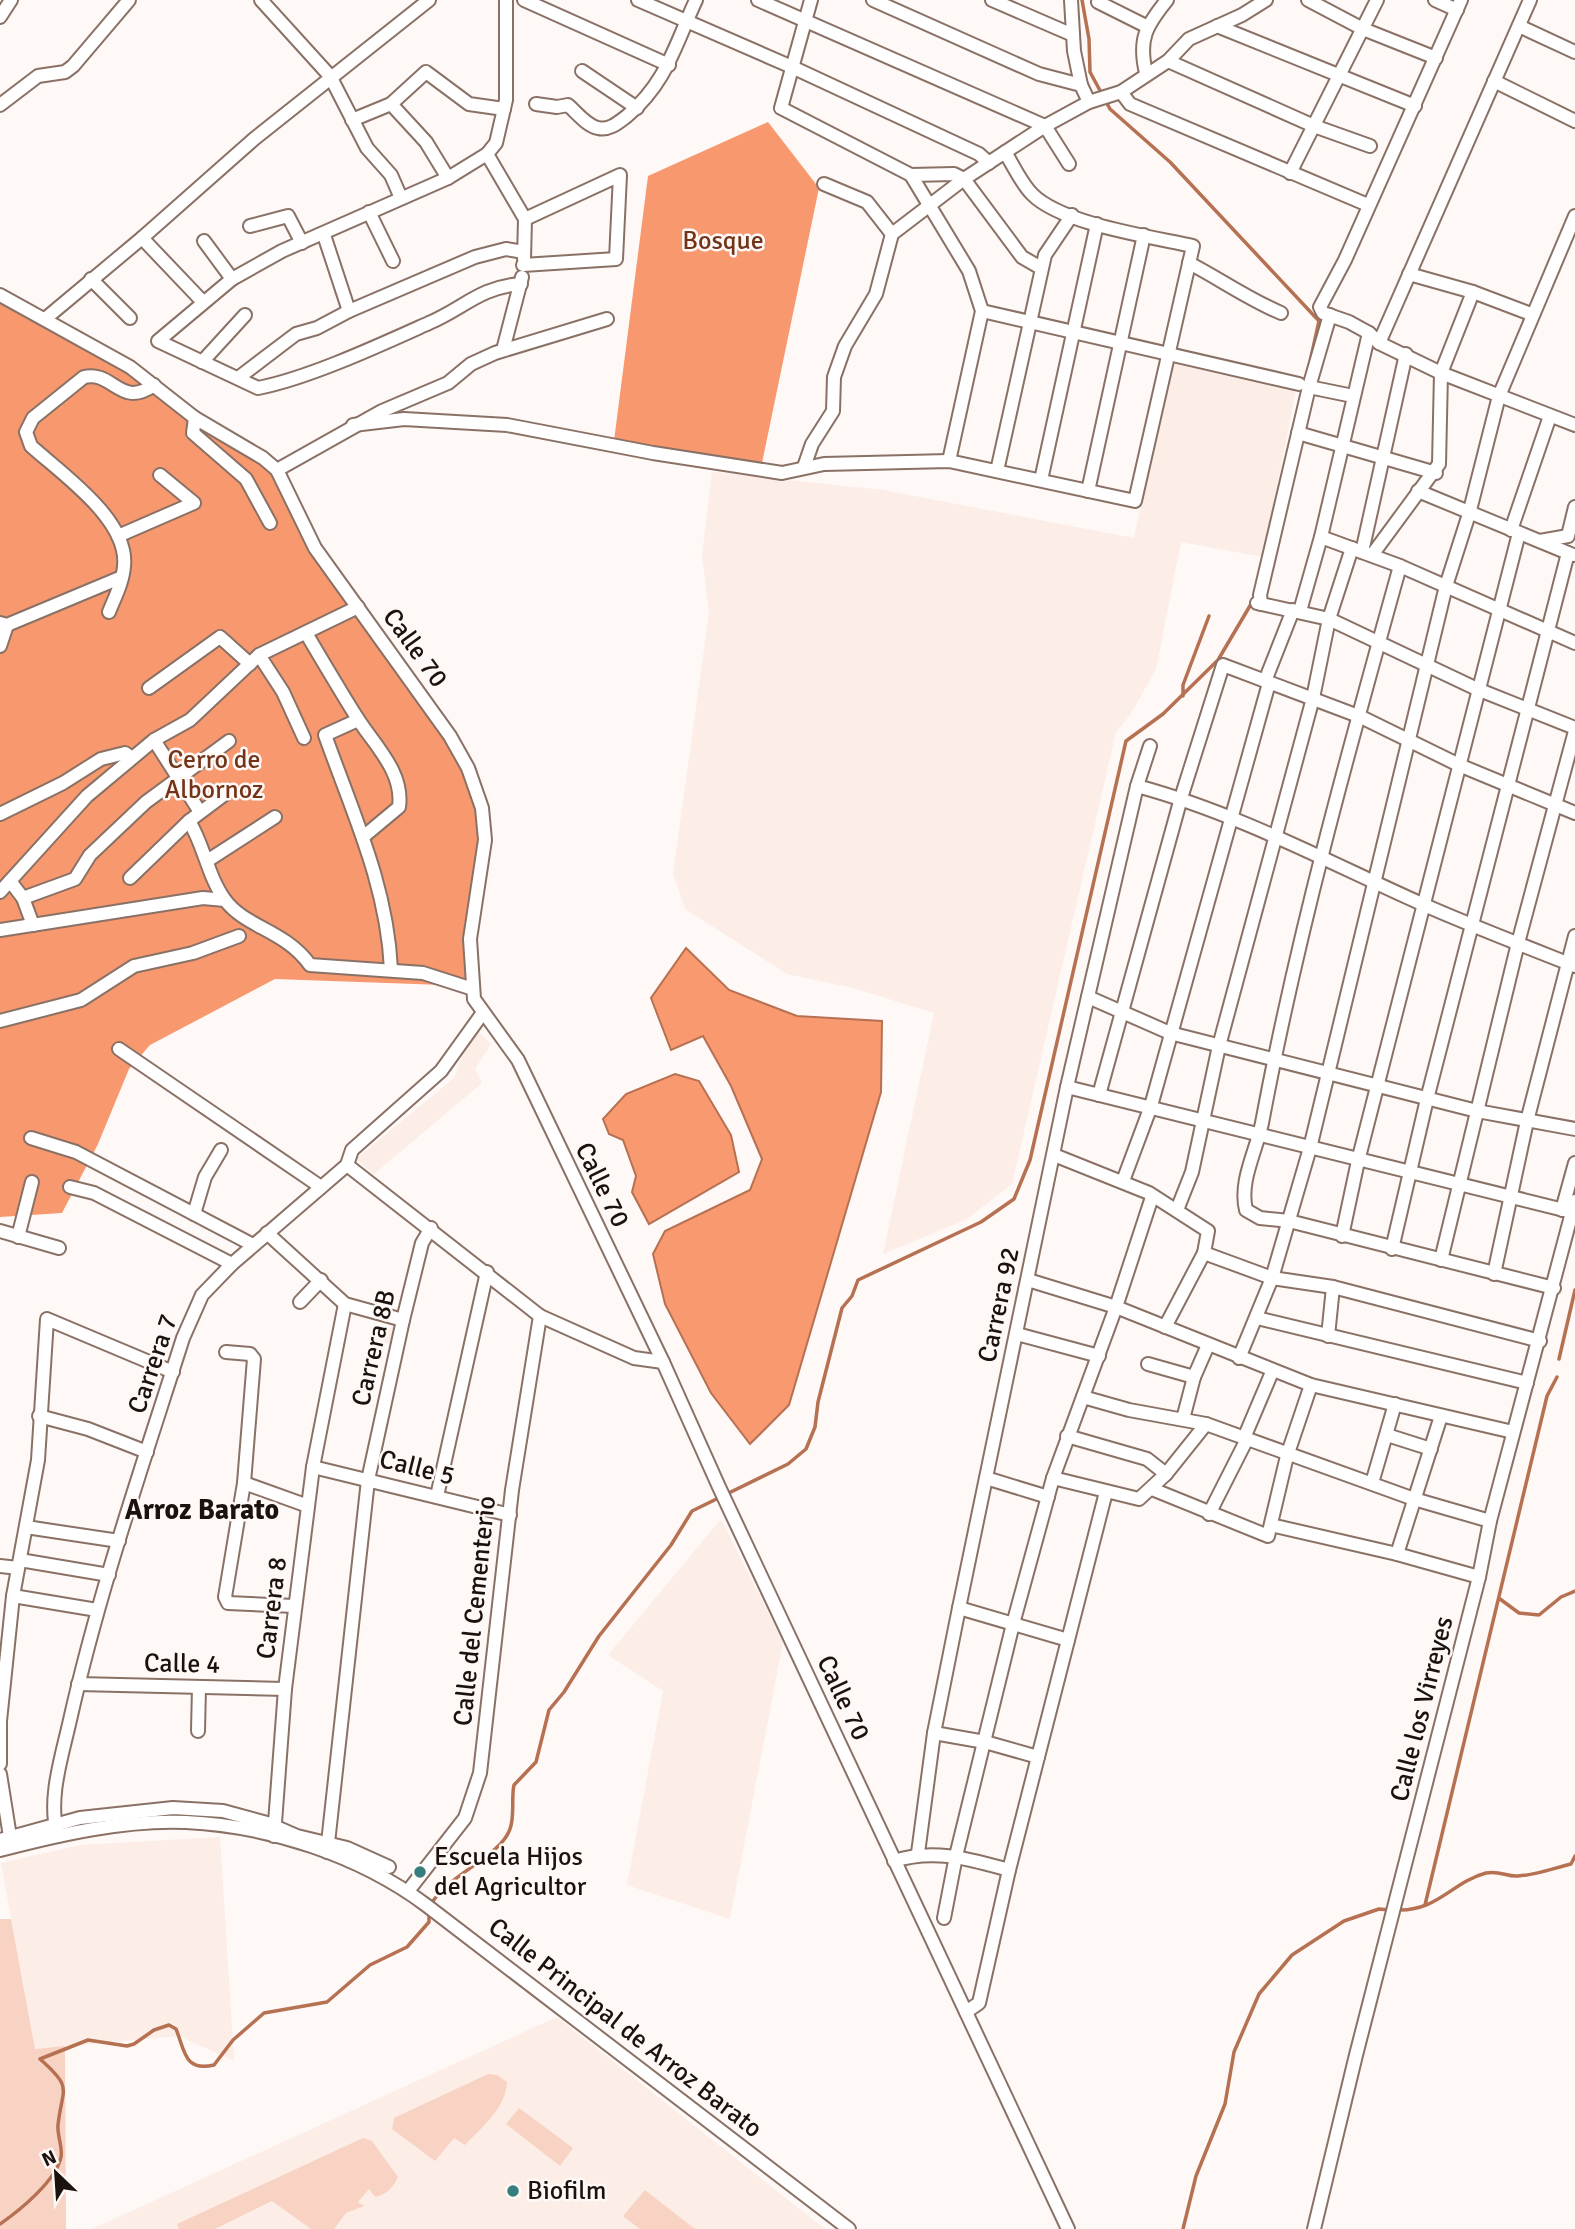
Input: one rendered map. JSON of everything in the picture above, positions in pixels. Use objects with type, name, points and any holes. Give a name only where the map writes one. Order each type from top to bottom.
[{"type":"street","points":[[0,17],[11,0]]},
{"type":"street","points":[[0,105],[38,76],[65,72],[73,66],[129,0]]},
{"type":"street","points":[[261,0],[330,76],[372,156],[391,175],[401,198]]},
{"type":"street","points":[[45,318],[330,76],[370,49],[429,0]]},
{"type":"street","points":[[506,0],[505,109],[496,142],[487,154],[448,178],[302,243],[232,279],[158,341],[250,386],[267,386],[323,367],[431,322],[483,291],[498,286],[521,284]]},
{"type":"street","points":[[524,0],[669,65]]},
{"type":"street","points":[[638,0],[792,66],[967,149],[989,163]]},
{"type":"street","points":[[536,104],[568,106],[591,126],[602,130],[615,125],[649,97],[669,65],[696,0]]},
{"type":"street","points":[[758,0],[1045,126],[1069,164]]},
{"type":"street","points":[[811,0],[781,108],[911,175],[954,174],[964,179],[1022,257],[1041,268]]},
{"type":"street","points":[[873,0],[1039,74],[1081,85],[1104,98],[1130,104],[1368,205]]},
{"type":"street","points":[[992,0],[1073,35]]},
{"type":"street","points":[[1071,0],[1073,35],[1081,85]]},
{"type":"street","points":[[1146,73],[1142,49],[1146,26],[1167,0]]},
{"type":"street","points":[[804,467],[812,444],[833,411],[834,377],[845,346],[876,294],[892,234],[964,179],[1045,126],[1104,98],[1168,61],[1186,41],[1266,0]]},
{"type":"street","points":[[1308,0],[1363,29],[1436,58]]},
{"type":"street","points":[[1290,173],[1377,0]]},
{"type":"street","points":[[1435,0],[1459,5],[1345,260],[1320,304],[1321,311],[1369,333],[1379,343],[1441,373],[1575,425]]},
{"type":"street","points":[[1379,343],[1531,0]]},
{"type":"street","points":[[1098,2],[1146,26]]},
{"type":"street","points":[[1217,26],[1415,106]]},
{"type":"street","points":[[1519,26],[1575,51]]},
{"type":"street","points":[[1168,61],[1314,126],[1370,146]]},
{"type":"street","points":[[582,71],[636,107]]},
{"type":"street","points":[[352,120],[391,104],[426,72],[469,104],[505,109]]},
{"type":"street","points":[[1494,81],[1575,121]]},
{"type":"street","points":[[391,104],[426,142],[448,178]]},
{"type":"street","points":[[353,425],[404,419],[507,425],[653,453],[782,472],[824,464],[949,461],[1135,501],[1193,246],[1097,224],[1045,204],[1031,193],[1005,152]]},
{"type":"street","points":[[487,154],[525,219],[521,284],[503,350]]},
{"type":"street","points":[[238,378],[289,338],[484,255],[506,249],[524,259],[616,260],[620,175],[525,219]]},
{"type":"street","points":[[911,175],[927,206],[969,271],[982,311],[949,461]]},
{"type":"street","points":[[824,184],[867,202],[892,234]]},
{"type":"street","points":[[369,212],[393,261]]},
{"type":"street","points":[[998,471],[1041,268],[1045,255],[1072,215]]},
{"type":"street","points":[[250,226],[288,216],[302,243]]},
{"type":"street","points":[[1239,1358],[1272,1278],[1310,1148],[1326,1072],[1429,664],[1446,586],[1469,513],[1499,396],[1531,314],[1575,216]]},
{"type":"street","points":[[1041,480],[1071,332],[1097,224]]},
{"type":"street","points":[[324,235],[349,311]]},
{"type":"street","points":[[1088,491],[1144,235]]},
{"type":"street","points":[[142,238],[202,302]]},
{"type":"street","points":[[204,241],[232,279]]},
{"type":"street","points":[[1189,263],[1231,284],[1251,300],[1281,313]]},
{"type":"street","points":[[1409,274],[1473,292],[1531,314]]},
{"type":"street","points":[[91,279],[130,318]]},
{"type":"street","points":[[1362,552],[1436,473],[1441,455],[1441,373],[1473,292]]},
{"type":"street","name":"Calle 70","points":[[0,295],[130,367],[195,418],[263,458],[277,470],[315,548],[450,736],[468,768],[482,808],[485,840],[470,939],[473,989],[482,1014],[511,1046],[663,1362],[726,1504],[1068,2229]]},
{"type":"street","points":[[982,311],[1353,396]]},
{"type":"street","points":[[202,362],[245,315]]},
{"type":"street","points":[[1330,315],[1304,386],[1298,433],[1259,604],[1329,619],[1477,689],[1575,730],[1518,943],[1441,1260]]},
{"type":"street","points":[[277,470],[353,425],[448,383],[471,364],[503,350],[544,340],[607,319]]},
{"type":"street","points":[[1123,1181],[1151,1106],[1267,682],[1321,537],[1369,333]]},
{"type":"street","points":[[1177,1210],[1192,1172],[1206,1120],[1219,1046],[1313,698],[1329,619],[1362,552],[1406,354]]},
{"type":"street","points":[[109,612],[125,564],[118,536],[107,515],[31,446],[26,432],[33,418],[84,377],[98,377],[130,394],[142,393],[154,385]]},
{"type":"street","points":[[1342,1236],[1357,1161],[1459,765],[1515,532],[1550,416]]},
{"type":"street","points":[[195,418],[192,433],[246,479],[270,523]]},
{"type":"street","points":[[1298,433],[1436,473]]},
{"type":"street","points":[[118,536],[194,503],[160,475]]},
{"type":"street","points":[[1418,491],[1569,554]]},
{"type":"street","points":[[1392,1249],[1427,1099],[1526,709],[1569,554],[1567,536],[1575,508]]},
{"type":"street","points":[[1540,541],[1567,536]]},
{"type":"street","points":[[1321,537],[1400,566],[1497,611],[1575,643]]},
{"type":"street","points":[[1400,566],[1323,858],[1274,1059],[1259,1134],[1242,1194],[1246,1210],[1260,1218],[1289,1221],[1553,1288]]},
{"type":"street","points":[[0,646],[3,624],[122,577]]},
{"type":"street","points":[[0,892],[86,796],[154,740],[190,720],[255,660],[358,607]]},
{"type":"street","points":[[306,632],[358,720],[387,760],[401,794],[399,807],[362,837]]},
{"type":"street","points":[[149,688],[220,637],[255,660],[283,692],[304,738]]},
{"type":"street","points":[[1099,1095],[1181,798],[1223,665],[1361,717],[1459,765],[1575,813]]},
{"type":"street","points":[[358,720],[325,735],[386,912],[391,969]]},
{"type":"street","points":[[154,740],[200,812]]},
{"type":"street","points":[[23,898],[75,879],[90,855],[146,802],[229,741]]},
{"type":"street","name":"Carrera 92","points":[[918,1853],[934,1733],[1067,1087],[1137,786],[1150,746]]},
{"type":"street","points":[[0,814],[62,783],[101,758],[125,753],[132,758]]},
{"type":"street","points":[[1137,786],[1181,798],[1276,837],[1423,905],[1572,965]]},
{"type":"street","points":[[130,878],[200,812],[229,792]]},
{"type":"street","points":[[207,861],[275,817]]},
{"type":"street","points":[[190,821],[225,900],[238,912],[297,947],[314,967],[391,969],[423,973],[473,989]]},
{"type":"street","points":[[10,881],[23,898],[33,925]]},
{"type":"street","points":[[0,930],[202,898],[225,900]]},
{"type":"street","points":[[0,1021],[80,1000],[134,966],[193,953],[239,936]]},
{"type":"street","points":[[1494,1274],[1527,1121],[1572,965],[1575,936]]},
{"type":"street","points":[[1088,997],[1170,1033],[1477,1111],[1575,1129]]},
{"type":"street","name":"Carrera 7","points":[[56,1829],[58,1773],[97,1610],[173,1372],[202,1295],[253,1245],[347,1165],[352,1150],[440,1071],[482,1014]]},
{"type":"street","points":[[120,1049],[321,1187]]},
{"type":"street","points":[[1067,1087],[1151,1106],[1409,1174],[1570,1208]]},
{"type":"street","points":[[31,1138],[76,1152],[253,1245]]},
{"type":"street","points":[[194,1214],[205,1178],[221,1150]]},
{"type":"street","points":[[1054,1155],[1123,1181],[1208,1230],[1204,1253],[1165,1327]]},
{"type":"street","points":[[347,1165],[431,1228],[540,1316],[634,1358],[663,1362]]},
{"type":"street","name":"Calle los Virreyes","points":[[1314,2229],[1479,1577],[1490,1521],[1540,1341],[1570,1208],[1574,1171]]},
{"type":"street","points":[[19,1237],[32,1182]]},
{"type":"street","points":[[70,1187],[94,1193],[232,1264]]},
{"type":"street","points":[[944,1918],[956,1856],[1013,1624],[1053,1478],[1099,1356],[1152,1197]]},
{"type":"street","name":"Carrera 8B","points":[[328,1847],[368,1480],[422,1243],[431,1228]]},
{"type":"street","points":[[0,1231],[59,1248]]},
{"type":"street","points":[[267,1233],[345,1304],[403,1320]]},
{"type":"street","points":[[1204,1253],[1272,1278],[1333,1287],[1540,1341]]},
{"type":"street","points":[[437,1496],[487,1272]]},
{"type":"street","points":[[300,1302],[321,1280]]},
{"type":"street","points":[[1028,1280],[1116,1307],[1272,1373],[1311,1385],[1513,1432]]},
{"type":"street","points":[[1328,1336],[1333,1287]]},
{"type":"street","name":"Carrera 8","points":[[274,1831],[285,1689],[313,1467],[345,1304]]},
{"type":"street","name":"Calle del Cementerio","points":[[408,1891],[465,1818],[480,1773],[520,1432],[540,1316]]},
{"type":"street","points":[[1257,1318],[1527,1383]]},
{"type":"street","points":[[0,1764],[0,1721],[13,1596],[38,1460],[47,1319],[173,1372]]},
{"type":"street","points":[[1017,1334],[1099,1356]]},
{"type":"street","points":[[1183,1419],[1194,1377],[1208,1345]]},
{"type":"street","points":[[226,1352],[250,1354],[254,1359],[244,1483],[226,1600],[295,1606]]},
{"type":"street","points":[[1149,1364],[1194,1377]]},
{"type":"street","points":[[1209,1514],[1246,1439],[1272,1373]]},
{"type":"street","points":[[1152,1489],[1268,1536],[1287,1456],[1311,1385]]},
{"type":"street","points":[[1083,1397],[1129,1410],[1206,1424],[1287,1456],[1414,1499],[1490,1521]]},
{"type":"street","points":[[1372,1483],[1395,1404]]},
{"type":"street","points":[[39,1416],[88,1429],[147,1452]]},
{"type":"street","points":[[1397,1554],[1441,1416]]},
{"type":"street","points":[[1053,1478],[1139,1499],[1166,1474],[1206,1424]]},
{"type":"street","points":[[1387,1435],[1431,1449]]},
{"type":"street","points":[[1067,1436],[1147,1459],[1166,1474]]},
{"type":"street","name":"Calle 5","points":[[313,1467],[510,1515]]},
{"type":"street","points":[[986,1478],[1048,1497]]},
{"type":"street","points":[[244,1483],[308,1506]]},
{"type":"street","points":[[966,2012],[979,2003],[1009,1870],[1106,1492]]},
{"type":"street","points":[[1271,1525],[1397,1554],[1479,1577]]},
{"type":"street","points":[[26,1527],[119,1541]]},
{"type":"street","points":[[0,1566],[19,1564],[109,1575]]},
{"type":"street","points":[[13,1596],[97,1610]]},
{"type":"street","points":[[959,1608],[1068,1640]]},
{"type":"street","name":"Calle 4","points":[[78,1684],[285,1689]]},
{"type":"street","points":[[198,1731],[199,1687]]},
{"type":"street","points":[[934,1733],[985,1742],[1038,1757]]},
{"type":"street","points":[[0,1774],[5,1843]]},
{"type":"street","name":"Calle Principal de Arroz Barato","points":[[5,1843],[56,1829],[184,1822],[274,1831],[328,1847],[408,1891],[849,2229]]},
{"type":"street","points":[[328,1847],[389,1867]]},
{"type":"street","points":[[894,1861],[918,1853],[956,1856],[1009,1870]]},
{"type":"shaded area","points":[[1170,361],[1297,385],[1263,557],[1181,542],[1156,669],[1130,715],[1116,732],[1012,1184],[967,1219],[883,1254],[934,1013],[853,988],[787,974],[685,909],[673,873],[709,614],[702,555],[712,472],[883,490],[1134,538]]},
{"type":"shaded area","points":[[686,948],[729,990],[797,1016],[882,1021],[881,1092],[789,1405],[750,1444],[711,1393],[665,1304],[653,1254],[665,1231],[750,1190],[762,1159],[731,1086],[703,1036],[671,1050],[651,998]]},
{"type":"shaded area","points":[[474,1027],[491,1044],[475,1069],[482,1083],[374,1174],[356,1159],[454,1078]]},
{"type":"shaded area","points":[[675,1074],[699,1081],[731,1135],[739,1172],[649,1224],[632,1192],[636,1176],[623,1140],[609,1134],[603,1119],[626,1094]]},
{"type":"shaded area","points":[[374,1324],[399,1330],[396,1345],[371,1339]]},
{"type":"shaded area","points":[[721,1519],[783,1642],[730,1919],[627,1885],[663,1691],[608,1655]]},
{"type":"shaded area","points":[[220,1837],[234,2061],[179,2036],[35,2049],[1,1863],[80,1845]]},
{"type":"shaded area","points":[[0,1919],[11,1919],[35,2049],[65,2046],[66,2229],[0,2229]]},
{"type":"shaded area","points":[[557,2017],[825,2229],[92,2229]]},
{"type":"shaded area","points":[[488,2074],[497,2075],[507,2082],[506,2091],[498,2109],[465,2145],[454,2138],[435,2161],[392,2129],[394,2118]]},
{"type":"shaded area","points":[[519,2108],[573,2148],[560,2166],[506,2124]]},
{"type":"shaded area","points":[[363,2138],[372,2141],[398,2177],[389,2190],[379,2196],[375,2197],[369,2189],[358,2202],[364,2206],[346,2213],[334,2229],[311,2229],[272,2201],[215,2229],[179,2229],[177,2224]]},
{"type":"shaded area","points":[[645,2190],[696,2229],[640,2229],[623,2216]]},
{"type":"green space","name":"Bosque","points":[[768,122],[819,188],[762,463],[614,441],[648,176]]},
{"type":"green space","name":"Cerro de Albornoz","points":[[0,303],[43,322],[127,371],[160,399],[274,472],[355,608],[453,740],[479,809],[482,841],[471,986],[275,979],[150,1045],[129,1069],[98,1144],[62,1213],[0,1217]]},
{"type":"waterway","points":[[1082,0],[1089,39],[1090,72],[1110,109],[1170,162],[1319,321],[1308,371]]},
{"type":"waterway","points":[[431,1904],[439,1893],[504,1839],[511,1824],[514,1785],[536,1762],[549,1710],[564,1692],[599,1636],[671,1545],[692,1511],[788,1464],[806,1449],[815,1427],[818,1402],[842,1308],[852,1296],[858,1280],[981,1222],[1014,1199],[1030,1160],[1126,741],[1163,714],[1218,660],[1254,599]]},
{"type":"waterway","points":[[1183,696],[1183,685],[1209,616]]},
{"type":"waterway","points":[[1559,1359],[1575,1290]]},
{"type":"waterway","points":[[1425,1905],[1547,1396],[1557,1377]]},
{"type":"waterway","points":[[1500,1599],[1519,1613],[1539,1615],[1561,1597],[1575,1591]]},
{"type":"waterway","points":[[1398,1910],[1424,1906],[1474,1877],[1486,1873],[1514,1876],[1531,1874],[1571,1864],[1575,1856]]},
{"type":"waterway","points":[[1183,2229],[1196,2176],[1225,2104],[1234,2052],[1259,1994],[1292,1955],[1344,1921],[1379,1909],[1390,1910]]},
{"type":"waterway","points":[[0,2224],[45,2185],[61,2157],[58,2125],[63,2095],[62,2083],[40,2059],[88,2040],[127,2046],[154,2030],[169,2025],[176,2029],[184,2052],[191,2062],[204,2066],[214,2065],[233,2040],[264,2013],[327,2002],[370,1965],[407,1947],[429,1922],[429,1912]]},
{"type":"place","name":"Escuela Hijos del Agricultor","points":[[420,1872]]},
{"type":"place","name":"Biofilm","points":[[513,2191]]},
{"type":"district","name":"Arroz Barato","points":[[202,1510]]}]
